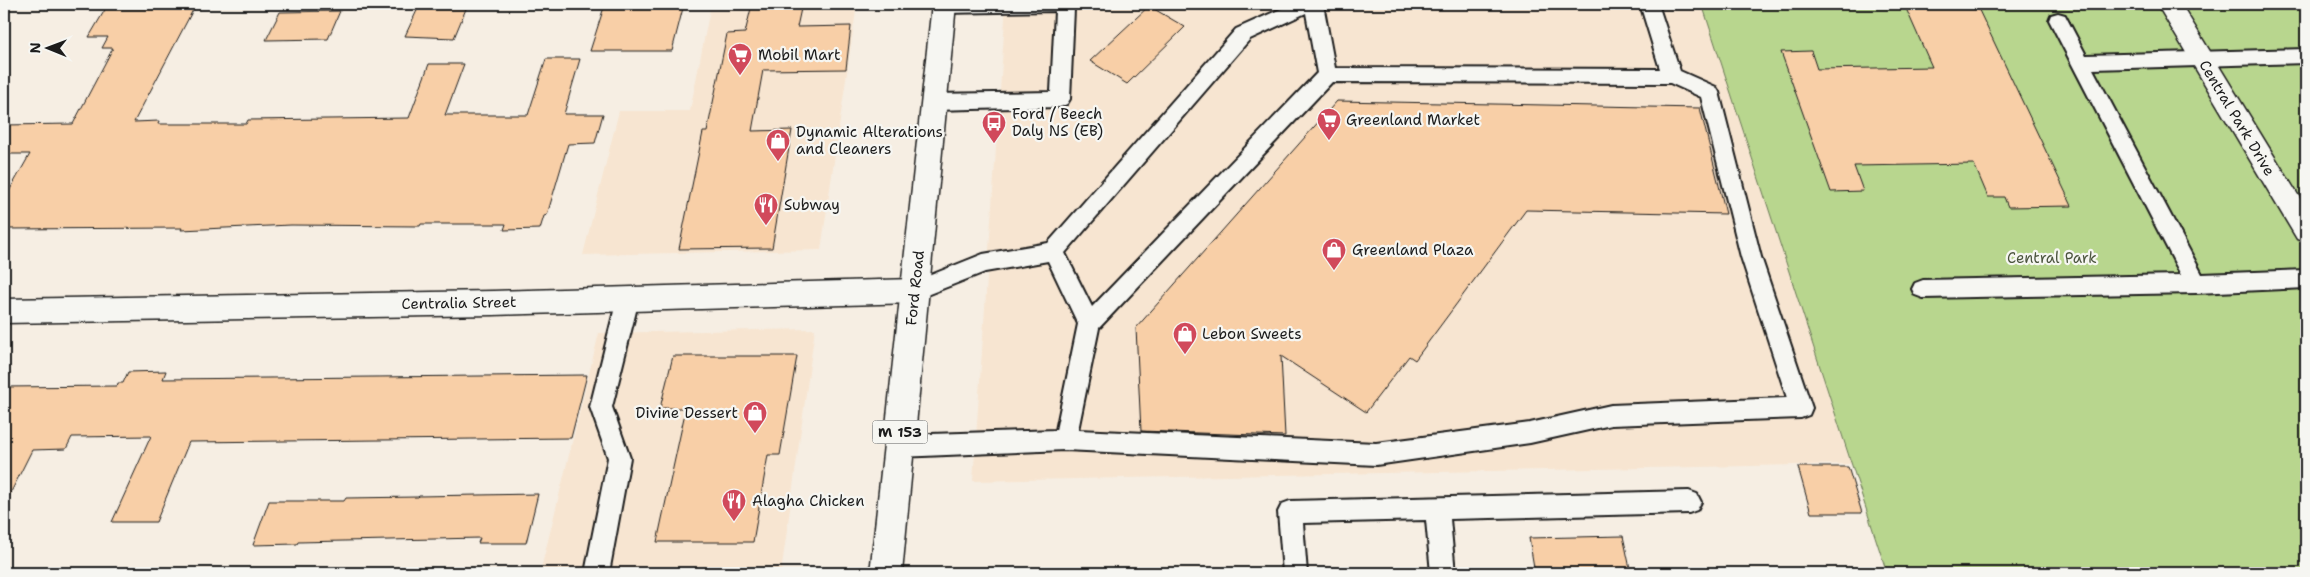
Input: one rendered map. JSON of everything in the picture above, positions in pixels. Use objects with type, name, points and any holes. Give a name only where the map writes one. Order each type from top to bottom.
[{"type":"street","name":"Central Park Drive","points":[[2169,4],[2302,219]]},
{"type":"street","name":"Ford Road","points":[[886,573],[944,5]]},
{"type":"street","name":"Centralia Street","points":[[4,311],[628,299],[914,291]]},
{"type":"lane","points":[[933,102],[1060,99],[1066,4],[944,5]]},
{"type":"lane","points":[[914,291],[983,263],[1054,251],[1243,34],[1309,4]]},
{"type":"lane","points":[[1314,4],[1327,75]]},
{"type":"lane","points":[[1649,4],[1672,76]]},
{"type":"lane","points":[[2058,20],[2196,284]]},
{"type":"lane","points":[[2080,62],[2306,56]]},
{"type":"lane","points":[[899,446],[1065,440],[1376,454],[1530,433],[1611,415],[1801,408],[1751,257],[1709,92],[1672,76],[1327,75],[1089,324],[1065,440]]},
{"type":"lane","points":[[1054,251],[1089,324]]},
{"type":"lane","points":[[1923,290],[2196,284],[2306,279]]},
{"type":"lane","points":[[597,573],[619,458],[601,408],[628,299]]},
{"type":"lane","points":[[1295,573],[1290,512],[1688,502]]},
{"type":"lane","points":[[1437,509],[1443,573]]},
{"type":"shaded area","points":[[711,4],[857,4],[821,250],[583,255],[619,111],[690,111]]},
{"type":"shaded area","points":[[1006,4],[1702,4],[1851,464],[973,481]]},
{"type":"shaded area","points":[[815,329],[781,573],[540,573],[599,333]]},
{"type":"green space","name":"Central Park","points":[[1702,4],[2306,4],[2306,573],[1887,573]]},
{"type":"building","points":[[420,4],[468,4],[454,38],[405,36]]},
{"type":"building","points":[[605,4],[684,4],[672,51],[590,51]]},
{"type":"building","points":[[752,4],[802,4],[797,27],[851,26],[846,69],[763,70],[752,131],[792,130],[772,248],[679,249],[703,132],[707,132],[727,34],[745,33]]},
{"type":"building","points":[[1904,4],[1976,4],[2072,206],[2008,207],[2004,197],[1988,197],[1974,164],[1854,166],[1863,191],[1831,192],[1781,52],[1811,51],[1817,69],[1932,67]]},
{"type":"building","points":[[1149,6],[1185,27],[1127,84],[1090,61]]},
{"type":"building","points":[[106,8],[194,8],[134,122],[159,121],[158,124],[246,124],[248,120],[409,118],[429,64],[464,64],[445,115],[528,115],[546,59],[580,59],[564,114],[603,114],[595,143],[568,144],[547,215],[544,216],[540,229],[504,230],[506,224],[421,224],[420,226],[291,225],[181,230],[182,228],[4,229],[4,200],[30,154],[4,154],[4,125],[73,124],[113,48],[102,48],[108,37],[89,37]]},
{"type":"building","points":[[340,11],[328,39],[266,40],[280,12]]},
{"type":"building","name":"Greenland Plaza","points":[[1337,101],[1700,108],[1726,214],[1526,210],[1415,360],[1409,356],[1366,412],[1281,356],[1285,436],[1141,431],[1136,328]]},
{"type":"building","points":[[673,356],[797,356],[780,455],[768,455],[753,542],[657,542],[686,408],[660,408]]},
{"type":"building","points":[[166,371],[163,379],[587,375],[571,438],[189,442],[156,522],[112,522],[151,436],[72,437],[66,449],[32,450],[4,506],[4,387],[117,386],[118,383],[123,383],[128,372]]},
{"type":"building","points":[[1798,467],[1848,467],[1862,513],[1811,513]]},
{"type":"building","points":[[538,494],[526,543],[478,543],[480,538],[298,542],[297,544],[253,545],[269,501],[344,501],[346,498]]},
{"type":"building","points":[[1623,536],[1631,573],[1535,573],[1529,538]]},
{"type":"place","name":"Mobil Mart","points":[[740,76]]},
{"type":"place","name":"Greenland Market","points":[[1329,141]]},
{"type":"place","name":"Ford / Beech Daly NS (EB)","points":[[994,144]]},
{"type":"place","name":"Dynamic Alterations and Cleaners","points":[[778,162]]},
{"type":"place","name":"Subway","points":[[766,226]]},
{"type":"place","name":"Greenland Plaza","points":[[1334,271]]},
{"type":"place","name":"Lebon Sweets","points":[[1185,355]]},
{"type":"place","name":"Divine Dessert","points":[[755,434]]},
{"type":"place","name":"Alagha Chicken","points":[[734,522]]}]
